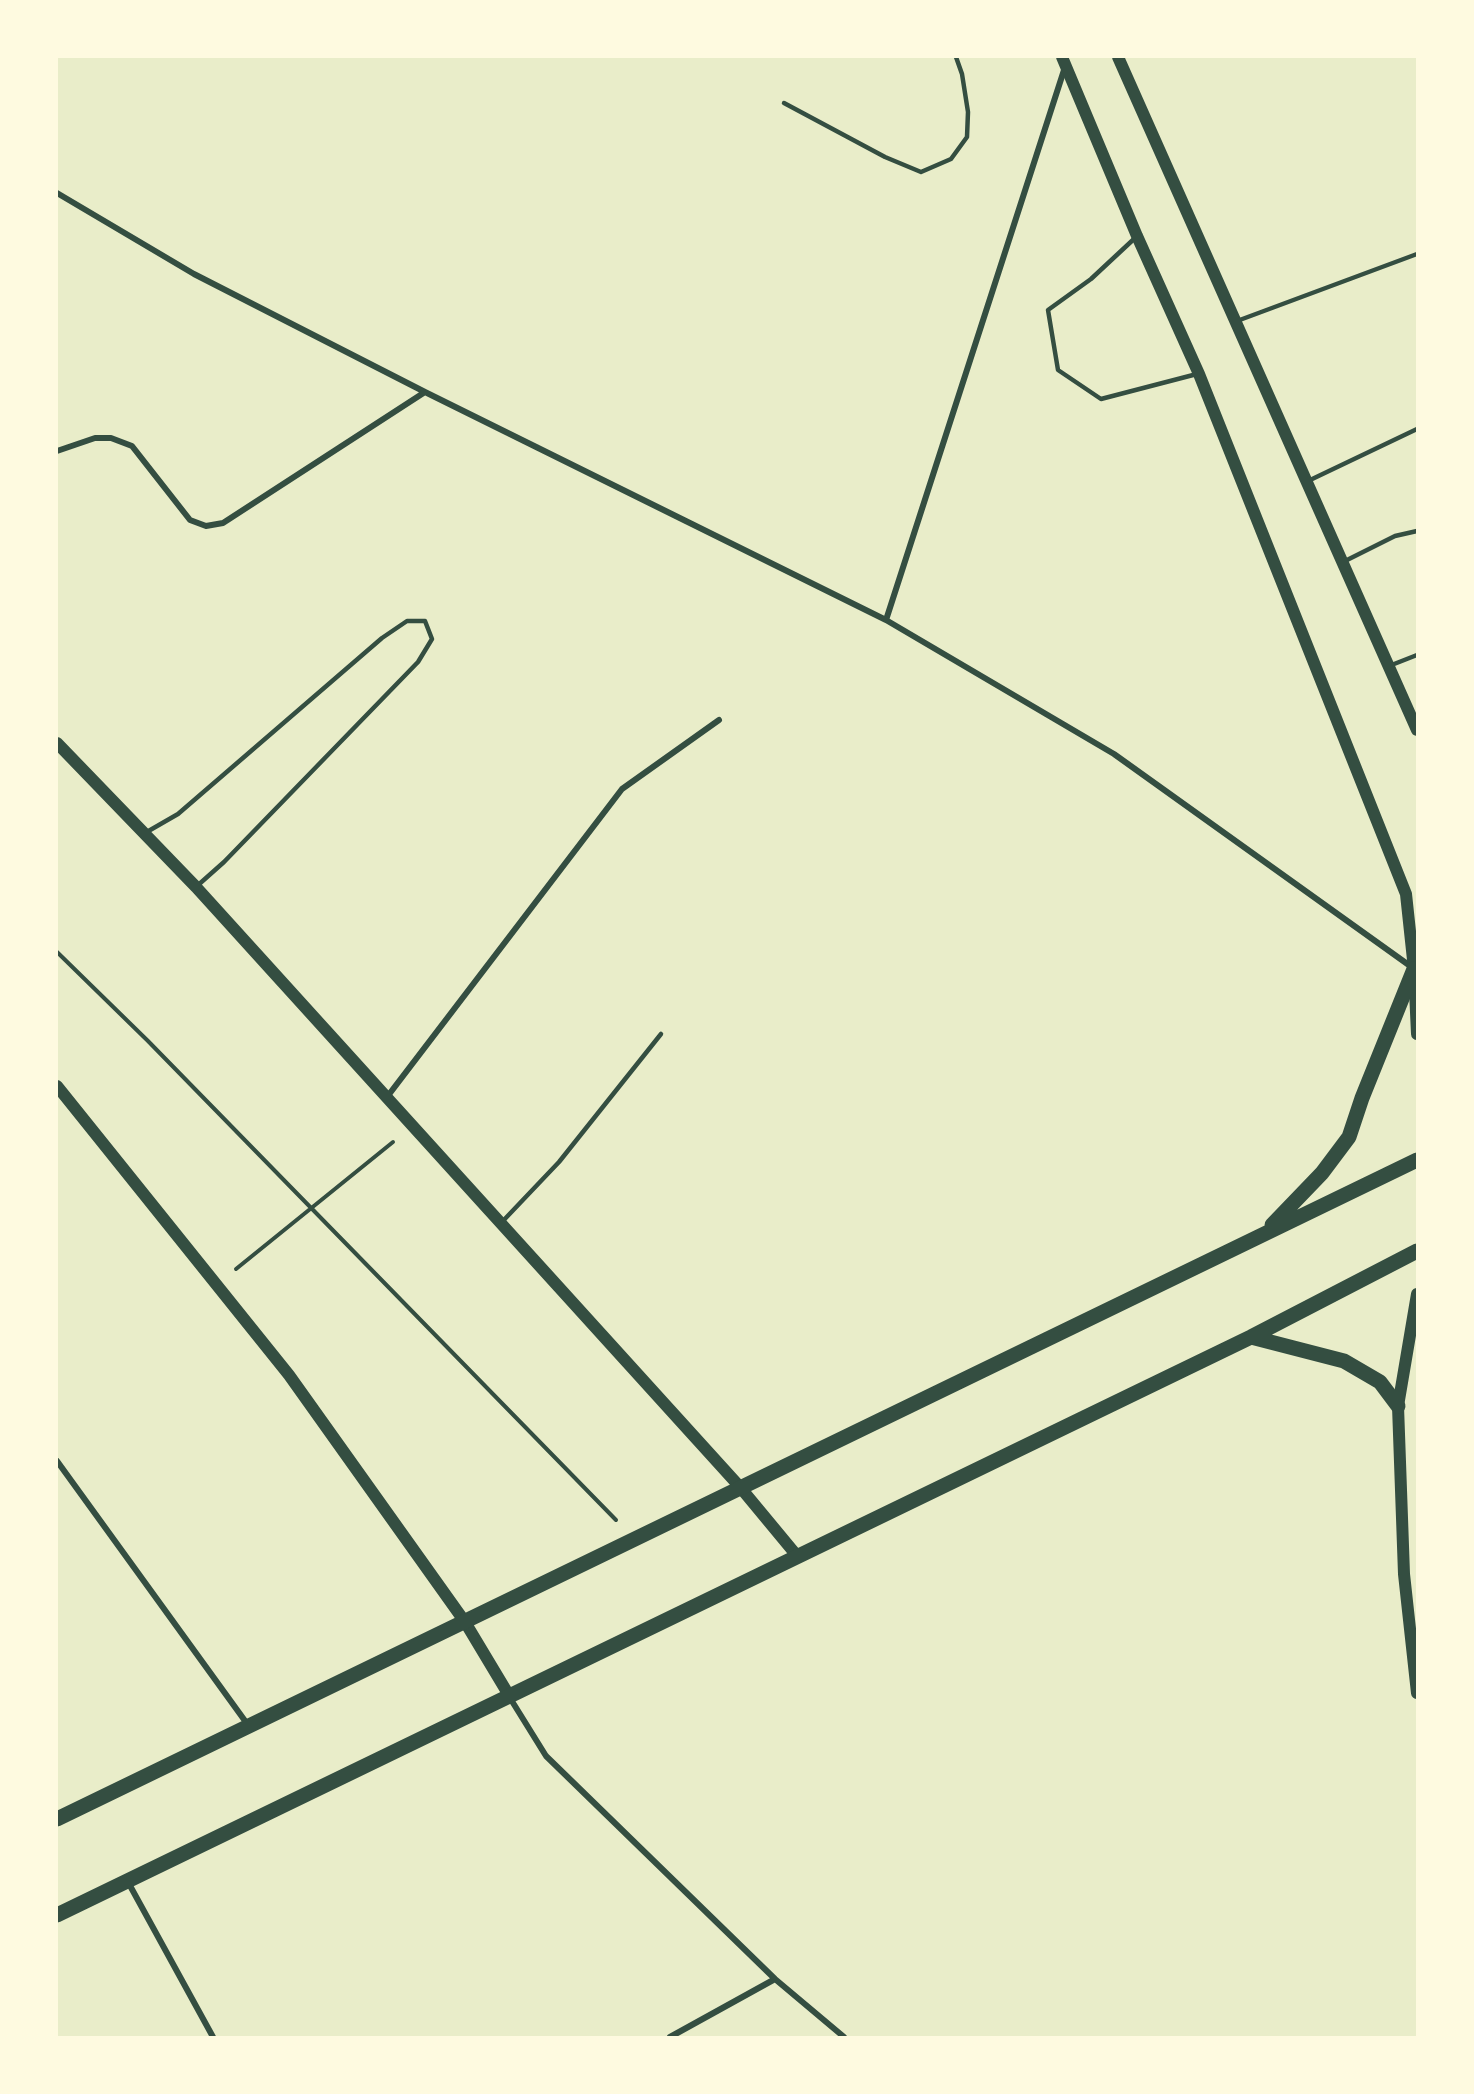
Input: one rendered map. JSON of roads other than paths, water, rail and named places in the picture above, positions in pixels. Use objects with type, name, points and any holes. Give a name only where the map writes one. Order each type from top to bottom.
[{"type":"main road","points":[[1118,57],[1417,730]]},
{"type":"main road","points":[[1063,61],[1198,374],[1406,894],[1414,969],[1417,1034]]},
{"type":"main road","points":[[57,743],[196,887],[740,1487],[798,1557]]},
{"type":"main road","points":[[1266,1232],[1322,1173],[1349,1137],[1362,1098],[1414,969]]},
{"type":"main road","points":[[57,1086],[289,1375],[465,1622],[510,1697]]},
{"type":"main road","points":[[57,1819],[1417,1160]]},
{"type":"main road","points":[[57,1915],[1251,1336],[1417,1251]]},
{"type":"main road","points":[[1417,1294],[1398,1406],[1404,1574],[1417,1693]]},
{"type":"main road","points":[[1251,1336],[1344,1361],[1380,1382],[1398,1406]]},
{"type":"street","points":[[886,620],[1063,61]]},
{"type":"street","points":[[57,193],[194,274],[425,392],[886,620],[1114,754],[1414,969]]},
{"type":"street","points":[[57,452],[95,438],[111,438],[132,446],[190,520],[206,526],[215,525],[223,523],[425,392]]},
{"type":"street","points":[[387,1097],[622,789],[718,720]]},
{"type":"street","points":[[57,1461],[249,1726]]},
{"type":"street","points":[[510,1697],[546,1756],[775,1979],[844,2037]]},
{"type":"street","points":[[128,1881],[213,2037]]},
{"type":"street","points":[[670,2037],[775,1979]]},
{"type":"lane","points":[[784,102],[885,157],[921,172],[951,159],[967,137],[968,112],[962,74],[956,57]]},
{"type":"lane","points":[[1137,236],[1091,279],[1048,310],[1058,370],[1101,399],[1198,374]]},
{"type":"lane","points":[[1235,322],[1417,254]]},
{"type":"lane","points":[[1307,482],[1417,429]]},
{"type":"lane","points":[[1343,562],[1395,536],[1417,531]]},
{"type":"lane","points":[[145,832],[178,814],[382,638],[407,621],[425,621],[432,639],[418,662],[224,862],[196,887]]},
{"type":"lane","points":[[1389,666],[1417,655]]},
{"type":"lane","points":[[501,1223],[559,1162],[661,1034]]}]
